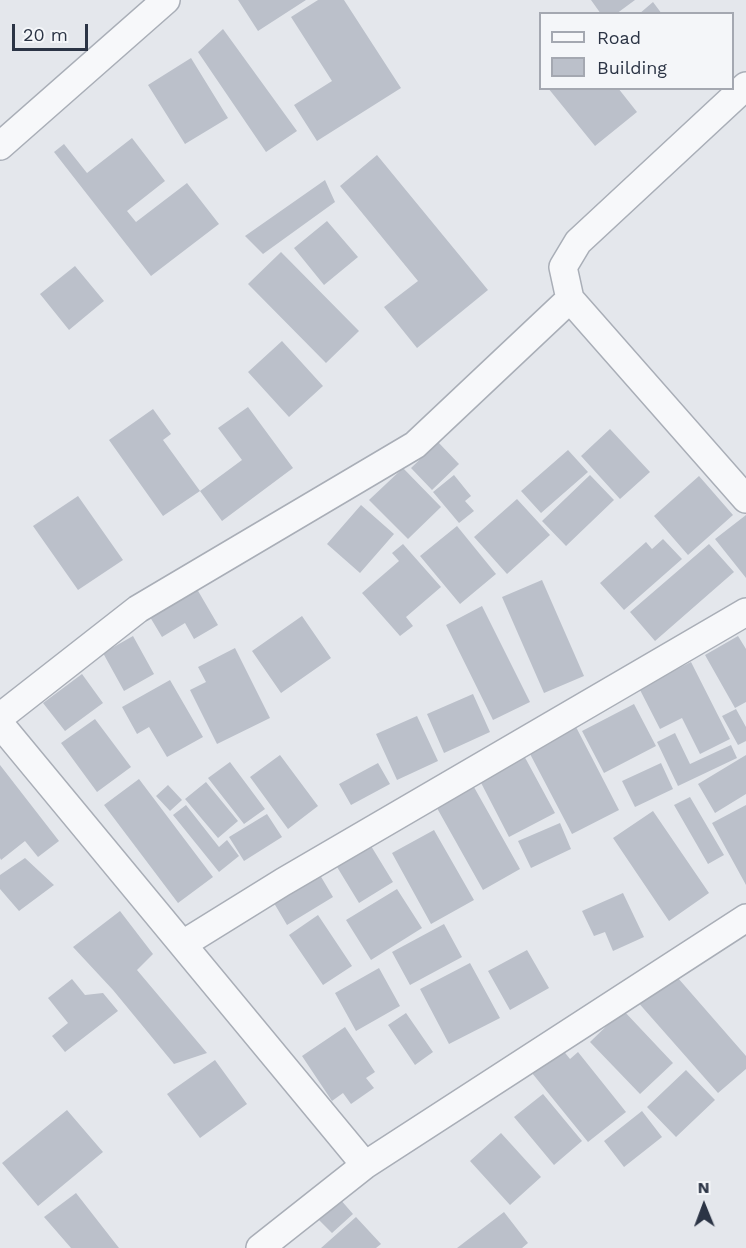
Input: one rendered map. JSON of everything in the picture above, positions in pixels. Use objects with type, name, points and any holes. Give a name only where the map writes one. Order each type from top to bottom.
[{"type":"street","points":[[0,146],[166,0]]},
{"type":"street","points":[[746,86],[578,242],[563,267],[570,299],[746,499]]},
{"type":"street","points":[[0,717],[138,609],[415,445],[570,299]]},
{"type":"street","points":[[183,944],[283,882],[746,612]]},
{"type":"street","points":[[0,724],[365,1164]]},
{"type":"street","points":[[260,1248],[365,1164],[746,918]]},
{"type":"building","points":[[238,0],[306,0],[258,31]]},
{"type":"building","points":[[318,0],[344,0],[401,88],[317,141],[294,105],[332,81],[291,17]]},
{"type":"building","points":[[591,0],[635,0],[619,12],[600,12]]},
{"type":"building","points":[[653,2],[660,12],[641,12]]},
{"type":"building","points":[[223,29],[297,131],[266,152],[198,52]]},
{"type":"building","points":[[191,58],[228,118],[185,144],[148,85]]},
{"type":"building","points":[[550,90],[620,90],[637,112],[595,146]]},
{"type":"building","points":[[132,138],[165,181],[127,211],[136,222],[187,183],[219,224],[151,276],[54,152],[64,144],[87,173]]},
{"type":"building","points":[[377,155],[488,290],[417,348],[384,307],[418,281],[340,186]]},
{"type":"building","points":[[325,180],[335,202],[263,254],[245,236]]},
{"type":"building","points":[[327,221],[358,257],[324,285],[294,248]]},
{"type":"building","points":[[281,252],[359,331],[326,363],[248,284]]},
{"type":"building","points":[[75,266],[104,301],[69,330],[40,294]]},
{"type":"building","points":[[282,341],[323,386],[289,417],[248,372]]},
{"type":"building","points":[[248,407],[293,468],[222,521],[200,491],[242,460],[218,428]]},
{"type":"building","points":[[153,409],[171,434],[163,440],[200,491],[163,516],[109,440]]},
{"type":"building","points":[[610,429],[650,472],[620,499],[581,456]]},
{"type":"building","points":[[438,442],[459,464],[432,490],[411,468]]},
{"type":"building","points":[[568,450],[588,472],[541,513],[521,491]]},
{"type":"building","points":[[403,468],[441,507],[408,539],[369,500]]},
{"type":"building","points":[[454,475],[471,496],[465,501],[474,511],[459,523],[433,492]]},
{"type":"building","points":[[590,475],[614,500],[566,546],[542,521]]},
{"type":"building","points":[[699,476],[733,515],[688,555],[654,516]]},
{"type":"building","points":[[78,496],[123,560],[78,590],[33,526]]},
{"type":"building","points":[[517,499],[550,535],[507,574],[474,537]]},
{"type":"building","points":[[361,505],[394,534],[360,573],[327,544]]},
{"type":"building","points":[[746,515],[746,578],[715,539]]},
{"type":"building","points":[[457,526],[496,574],[460,604],[420,556]]},
{"type":"building","points":[[663,539],[682,559],[624,610],[600,583],[646,542],[652,549]]},
{"type":"building","points":[[403,544],[441,587],[406,617],[413,626],[400,636],[362,593],[399,561],[392,553]]},
{"type":"building","points":[[709,544],[734,572],[655,641],[630,612]]},
{"type":"building","points":[[542,580],[584,676],[544,693],[502,597]]},
{"type":"building","points":[[194,584],[218,625],[194,639],[185,623],[162,637],[147,612]]},
{"type":"building","points":[[482,606],[530,702],[493,720],[446,625]]},
{"type":"building","points":[[302,616],[331,658],[281,693],[252,651]]},
{"type":"building","points":[[133,636],[154,674],[124,691],[103,653]]},
{"type":"building","points":[[738,636],[746,649],[746,702],[735,708],[705,655]]},
{"type":"building","points":[[235,648],[270,718],[217,744],[190,690],[206,682],[198,667]]},
{"type":"building","points":[[691,662],[730,739],[700,754],[682,718],[660,729],[639,688]]},
{"type":"building","points":[[82,674],[103,703],[65,731],[43,703]]},
{"type":"building","points":[[170,680],[203,737],[167,757],[149,727],[137,734],[122,707]]},
{"type":"building","points":[[473,694],[490,732],[444,753],[427,714]]},
{"type":"building","points":[[634,704],[656,746],[604,773],[582,731]]},
{"type":"building","points":[[736,709],[746,727],[746,741],[738,745],[722,716]]},
{"type":"building","points":[[417,716],[438,761],[397,780],[376,734]]},
{"type":"building","points":[[95,719],[131,767],[97,792],[61,743]]},
{"type":"building","points":[[576,727],[619,810],[572,834],[529,752]]},
{"type":"building","points":[[675,733],[690,764],[731,745],[737,758],[678,786],[657,742]]},
{"type":"building","points":[[522,752],[555,813],[509,837],[477,775]]},
{"type":"building","points":[[280,755],[318,806],[288,829],[250,777]]},
{"type":"building","points":[[746,755],[746,794],[715,813],[698,784]]},
{"type":"building","points":[[230,762],[265,809],[244,824],[208,778]]},
{"type":"building","points":[[378,763],[390,784],[351,805],[339,784]]},
{"type":"building","points":[[661,763],[673,789],[635,807],[622,781]]},
{"type":"building","points":[[0,765],[59,841],[38,857],[25,841],[1,860],[0,858]]},
{"type":"building","points":[[139,779],[213,877],[178,903],[104,805]]},
{"type":"building","points":[[470,780],[520,869],[483,890],[433,801]]},
{"type":"building","points":[[206,782],[238,821],[218,838],[185,799]]},
{"type":"building","points":[[168,785],[182,800],[170,811],[156,796]]},
{"type":"building","points":[[690,797],[724,855],[708,864],[674,805]]},
{"type":"building","points":[[186,805],[219,847],[227,840],[239,856],[219,872],[173,815]]},
{"type":"building","points":[[746,805],[746,885],[712,823]]},
{"type":"building","points":[[653,811],[709,893],[669,921],[613,838]]},
{"type":"building","points":[[267,814],[282,837],[244,861],[229,837]]},
{"type":"building","points":[[560,823],[571,849],[531,868],[518,841]]},
{"type":"building","points":[[434,830],[474,900],[431,924],[392,853]]},
{"type":"building","points":[[368,841],[393,882],[359,903],[334,862]]},
{"type":"building","points":[[25,858],[54,885],[19,911],[0,889],[0,875]]},
{"type":"building","points":[[317,870],[333,897],[287,925],[271,898]]},
{"type":"building","points":[[397,889],[422,928],[371,960],[346,920]]},
{"type":"building","points":[[623,893],[644,937],[613,951],[605,932],[594,936],[582,911]]},
{"type":"building","points":[[120,911],[153,954],[137,970],[207,1053],[174,1064],[113,990],[73,947]]},
{"type":"building","points":[[318,915],[352,966],[323,985],[289,935]]},
{"type":"building","points":[[444,924],[462,957],[410,985],[392,952]]},
{"type":"building","points":[[527,950],[549,988],[510,1010],[488,971]]},
{"type":"building","points":[[470,963],[500,1018],[449,1044],[420,989]]},
{"type":"building","points":[[379,968],[400,1006],[356,1031],[335,993]]},
{"type":"building","points":[[671,970],[746,1056],[746,1069],[718,1093],[636,1000]]},
{"type":"building","points":[[72,979],[85,995],[103,993],[118,1011],[65,1052],[52,1036],[68,1023],[48,998]]},
{"type":"building","points":[[623,1010],[673,1063],[640,1094],[590,1042]]},
{"type":"building","points":[[406,1013],[433,1052],[415,1065],[388,1025]]},
{"type":"building","points":[[345,1027],[375,1072],[366,1078],[374,1088],[351,1104],[343,1093],[332,1101],[302,1056]]},
{"type":"building","points":[[562,1049],[570,1059],[578,1052],[626,1112],[588,1142],[532,1073]]},
{"type":"building","points":[[215,1060],[247,1104],[200,1138],[167,1094]]},
{"type":"building","points":[[686,1070],[715,1100],[676,1137],[647,1107]]},
{"type":"building","points":[[543,1094],[582,1141],[554,1165],[514,1117]]},
{"type":"building","points":[[67,1110],[103,1152],[38,1206],[2,1163]]},
{"type":"building","points":[[642,1111],[662,1137],[624,1167],[604,1141]]},
{"type":"building","points":[[501,1133],[541,1177],[510,1205],[470,1161]]},
{"type":"building","points":[[76,1193],[119,1248],[71,1248],[44,1217]]},
{"type":"building","points":[[340,1199],[353,1214],[332,1233],[318,1219]]},
{"type":"building","points":[[504,1212],[528,1243],[522,1248],[457,1248]]},
{"type":"building","points":[[356,1217],[381,1244],[376,1248],[321,1248]]}]
